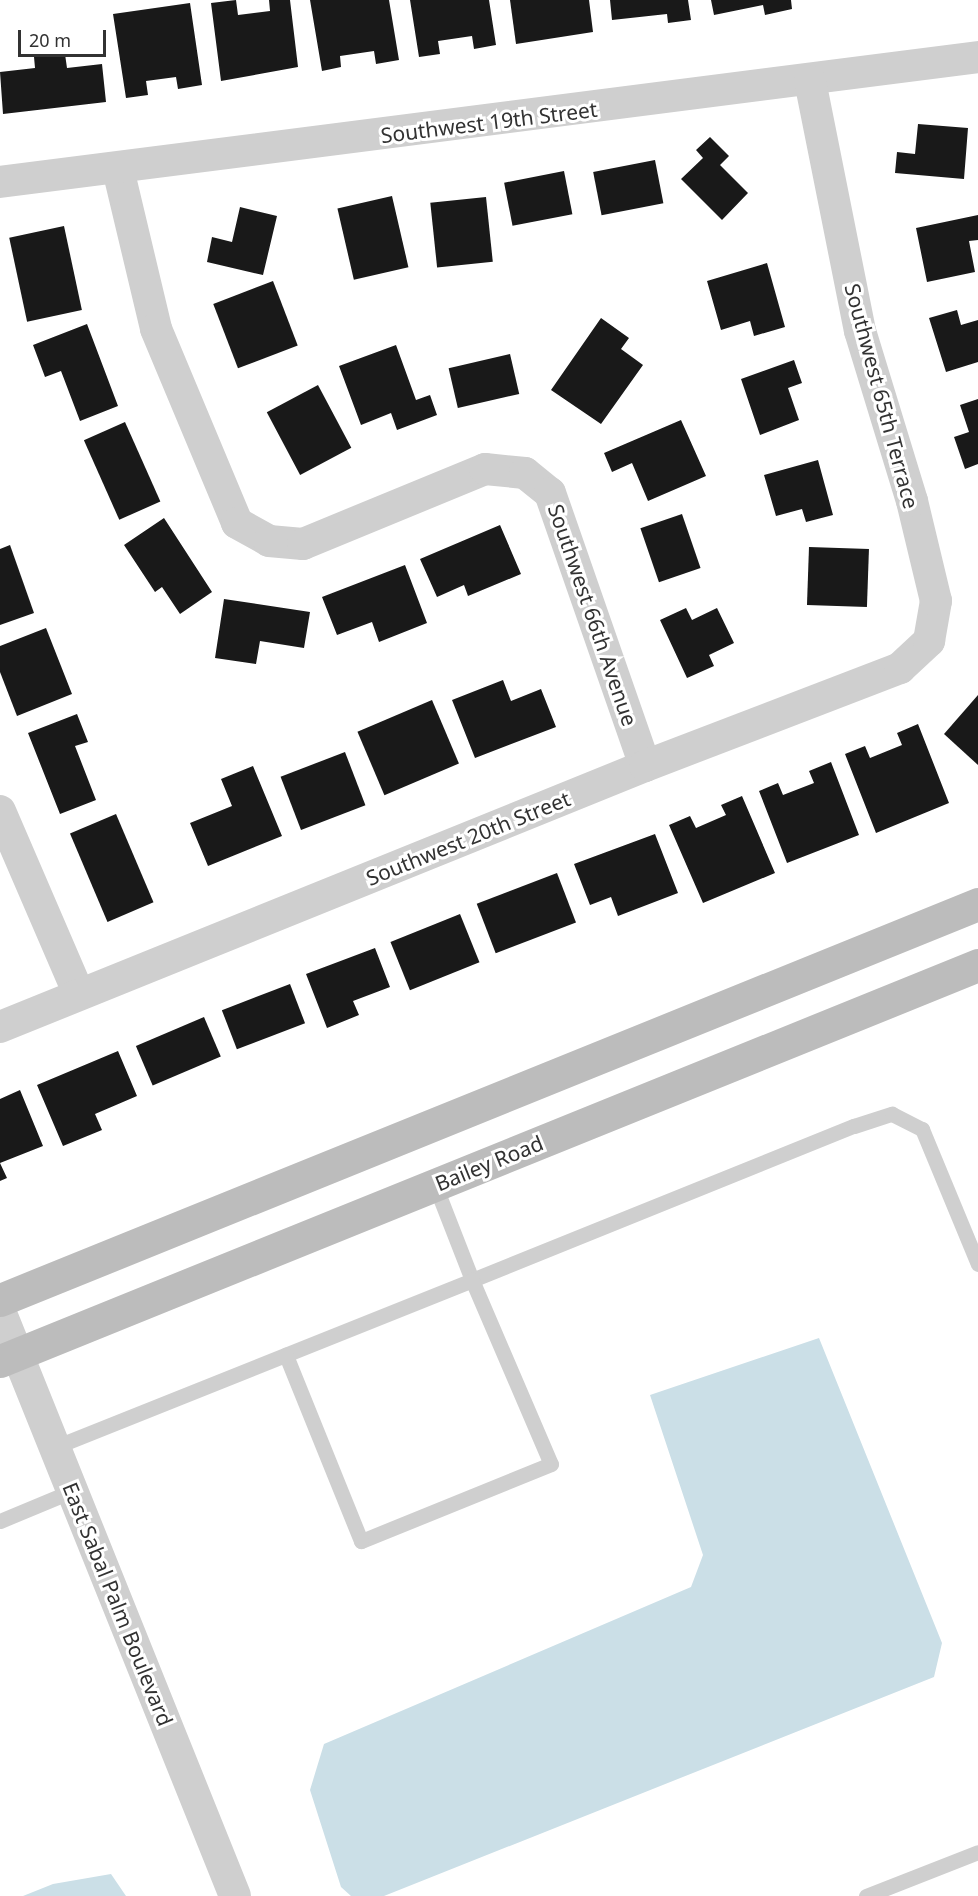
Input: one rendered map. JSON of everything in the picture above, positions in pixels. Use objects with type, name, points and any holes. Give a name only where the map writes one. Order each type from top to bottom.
[{"type":"street","name":"Southwest 19th Street","points":[[0,182],[810,81],[978,57]]},
{"type":"street","name":"Southwest 65th Terrace","points":[[810,81],[860,331],[912,501],[936,601],[929,641]]},
{"type":"street","name":"Southwest 66th Avenue","points":[[118,169],[156,329],[237,523],[269,541],[303,544],[485,469],[525,473],[550,493],[645,766]]},
{"type":"street","name":"Southwest 20th Street","points":[[0,1027],[645,766],[900,669],[929,641]]},
{"type":"street","points":[[0,810],[79,994]]},
{"type":"street","points":[[0,1300],[977,906]]},
{"type":"street","name":"Bailey Road","points":[[9,1358],[978,964]]},
{"type":"street","name":"East Sabal Palm Boulevard","points":[[0,1311],[9,1358],[55,1448],[236,1896]]},
{"type":"lane","points":[[55,1448],[854,1126],[892,1114],[922,1129],[978,1264]]},
{"type":"lane","points":[[286,1354],[361,1541],[551,1464],[472,1280],[435,1185]]},
{"type":"lane","points":[[0,1521],[72,1491]]},
{"type":"lane","points":[[866,1896],[978,1852]]},
{"type":"shaded area","points":[[819,1338],[942,1643],[934,1677],[384,1896],[351,1896],[341,1887],[310,1790],[324,1744],[691,1587],[703,1555],[650,1395]]},
{"type":"shaded area","points":[[111,1874],[126,1896],[23,1896],[53,1884]]},
{"type":"building","points":[[236,0],[238,15],[270,11],[269,0],[290,0],[298,67],[221,81],[211,3]]},
{"type":"building","points":[[310,0],[389,0],[399,60],[376,64],[374,51],[340,56],[341,67],[322,71]]},
{"type":"building","points":[[410,0],[489,0],[496,45],[474,49],[472,36],[438,41],[440,54],[419,57]]},
{"type":"building","points":[[510,0],[589,0],[593,32],[516,44]]},
{"type":"building","points":[[610,0],[688,0],[691,20],[668,23],[667,14],[612,20]]},
{"type":"building","points":[[711,0],[791,0],[792,9],[765,15],[763,5],[714,15]]},
{"type":"building","points":[[190,3],[202,85],[178,89],[176,77],[146,81],[148,95],[126,98],[113,14]]},
{"type":"building","points":[[65,54],[67,68],[102,64],[106,102],[3,114],[0,72],[35,68],[34,57]]},
{"type":"building","points":[[918,124],[968,128],[964,179],[895,173],[897,152],[915,154]]},
{"type":"building","points":[[710,137],[729,156],[720,165],[748,193],[722,220],[681,179],[703,158],[696,150]]},
{"type":"building","points":[[655,160],[663,203],[602,215],[593,172]]},
{"type":"building","points":[[564,171],[572,214],[513,226],[504,183]]},
{"type":"building","points":[[392,196],[408,267],[354,280],[337,209]]},
{"type":"building","points":[[486,197],[493,262],[437,267],[430,203]]},
{"type":"building","points":[[240,207],[277,216],[263,275],[207,262],[212,237],[232,242]]},
{"type":"building","points":[[978,215],[978,240],[969,241],[975,272],[927,282],[916,228]]},
{"type":"building","points":[[64,226],[82,310],[27,322],[9,238]]},
{"type":"building","points":[[767,263],[785,327],[754,336],[750,321],[721,330],[707,281]]},
{"type":"building","points":[[273,281],[298,345],[238,368],[213,304]]},
{"type":"building","points":[[957,310],[961,325],[978,320],[978,362],[946,372],[929,318]]},
{"type":"building","points":[[601,318],[629,338],[621,349],[643,365],[601,424],[551,390]]},
{"type":"building","points":[[87,324],[118,406],[80,421],[61,371],[45,377],[33,345]]},
{"type":"building","points":[[396,345],[416,400],[430,395],[437,415],[397,430],[391,413],[361,425],[339,366]]},
{"type":"building","points":[[510,354],[519,394],[458,408],[449,368]]},
{"type":"building","points":[[794,360],[802,383],[788,388],[799,420],[760,435],[741,379]]},
{"type":"building","points":[[318,385],[351,448],[300,475],[267,412]]},
{"type":"building","points":[[978,399],[978,464],[965,469],[954,437],[969,432],[960,405]]},
{"type":"building","points":[[681,420],[706,476],[648,501],[632,463],[612,472],[604,453]]},
{"type":"building","points":[[125,422],[160,501],[119,520],[84,440]]},
{"type":"building","points":[[818,460],[833,515],[806,522],[802,509],[776,516],[764,475]]},
{"type":"building","points":[[682,514],[701,568],[659,582],[640,528]]},
{"type":"building","points":[[164,518],[212,592],[180,614],[162,587],[155,592],[124,545]]},
{"type":"building","points":[[500,525],[521,574],[468,596],[464,585],[437,597],[420,559]]},
{"type":"building","points":[[10,545],[34,613],[0,625],[0,549]]},
{"type":"building","points":[[809,547],[869,549],[867,607],[807,605]]},
{"type":"building","points":[[405,565],[427,623],[379,642],[372,622],[337,635],[322,597]]},
{"type":"building","points":[[224,599],[310,612],[304,648],[260,641],[256,664],[215,658]]},
{"type":"building","points":[[686,608],[692,620],[717,608],[734,643],[709,655],[714,666],[687,678],[660,620]]},
{"type":"building","points":[[46,628],[72,694],[17,716],[0,672],[0,646]]},
{"type":"building","points":[[503,680],[511,701],[541,689],[556,727],[475,758],[452,700]]},
{"type":"building","points":[[978,695],[978,765],[944,734]]},
{"type":"building","points":[[432,700],[459,764],[384,795],[357,732]]},
{"type":"building","points":[[77,714],[88,742],[75,746],[96,800],[60,814],[28,733]]},
{"type":"building","points":[[918,724],[949,803],[876,833],[845,754],[865,746],[870,758],[902,745],[897,733]]},
{"type":"building","points":[[345,752],[365,805],[301,830],[281,777]]},
{"type":"building","points":[[831,762],[859,835],[787,863],[759,791],[778,783],[783,795],[814,783],[809,771]]},
{"type":"building","points":[[253,766],[282,836],[208,866],[190,823],[232,806],[221,779]]},
{"type":"building","points":[[742,796],[775,873],[703,903],[669,825],[690,816],[696,828],[726,815],[721,805]]},
{"type":"building","points":[[116,814],[154,902],[107,922],[70,834]]},
{"type":"building","points":[[655,834],[678,893],[618,916],[611,897],[590,905],[574,864]]},
{"type":"building","points":[[557,873],[576,922],[496,953],[477,904]]},
{"type":"building","points":[[460,914],[479,962],[410,990],[390,942]]},
{"type":"building","points":[[375,948],[390,987],[353,1001],[359,1015],[327,1028],[306,974]]},
{"type":"building","points":[[290,984],[305,1023],[237,1049],[222,1010]]},
{"type":"building","points":[[204,1017],[221,1057],[153,1085],[136,1046]]},
{"type":"building","points":[[118,1051],[137,1096],[95,1114],[102,1130],[63,1146],[37,1085]]},
{"type":"building","points":[[20,1090],[43,1146],[0,1163],[0,1099]]},
{"type":"building","points":[[0,1163],[7,1178],[0,1181]]}]
